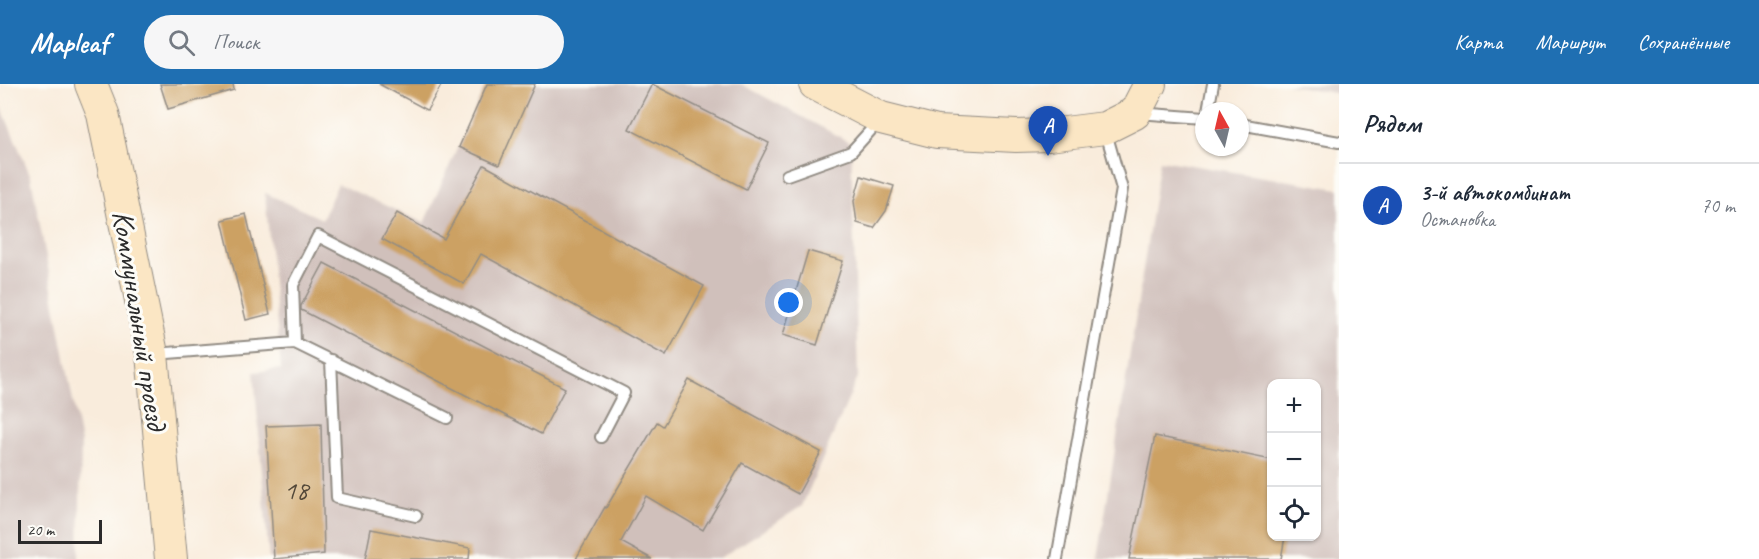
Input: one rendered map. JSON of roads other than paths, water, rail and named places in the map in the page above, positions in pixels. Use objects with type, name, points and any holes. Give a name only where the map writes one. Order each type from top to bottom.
[{"type":"street","name":"Коммунальный проезд","points":[[91,84],[103,114],[152,354],[171,559]]},
{"type":"street","points":[[815,84],[881,118],[937,132],[972,135],[1049,135],[1105,128],[1135,112],[1150,84]]},
{"type":"lane","points":[[1210,102],[1213,84]]},
{"type":"lane","points":[[1135,112],[1195,117]]},
{"type":"lane","points":[[787,175],[851,152],[881,118]]},
{"type":"lane","points":[[1249,126],[1339,142]]},
{"type":"lane","points":[[1057,559],[1122,189],[1105,128]]},
{"type":"lane","points":[[295,343],[293,285],[318,236],[624,393],[601,436]]},
{"type":"lane","points":[[152,354],[295,343],[447,418]]},
{"type":"lane","points":[[331,360],[337,498],[416,516]]},
{"type":"place","name":"3-й автокомбинат","points":[[1048,156]]}]
